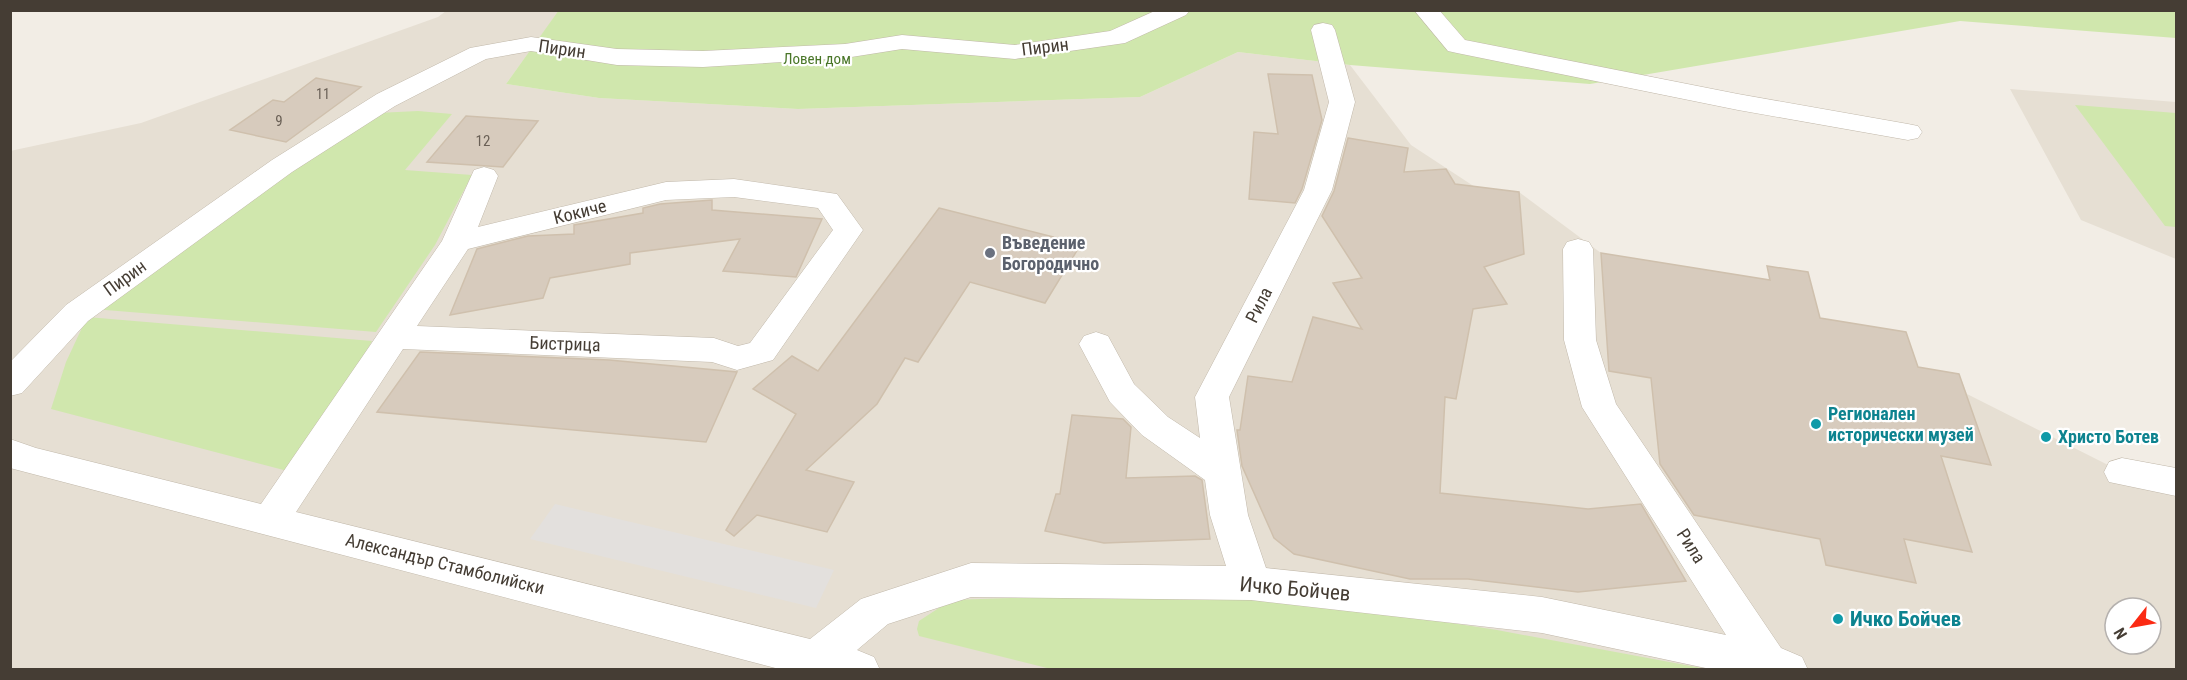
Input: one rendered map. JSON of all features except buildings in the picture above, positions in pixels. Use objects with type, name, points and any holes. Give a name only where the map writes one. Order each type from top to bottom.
[{"type":"street","name":"Пирин","points":[[10,384],[77,313],[282,166],[386,100],[479,53],[531,44],[616,57],[703,59],[845,51],[902,42],[1015,52],[1116,38],[1178,10]]},
{"type":"street","points":[[1426,10],[1457,46],[1738,102],[1908,132]]},
{"type":"street","name":"Рила","points":[[1251,583],[1229,516],[1212,397],[1318,190],[1342,102],[1323,30]]},
{"type":"street","points":[[271,520],[457,242],[484,176]]},
{"type":"street","name":"Кокиче","points":[[457,242],[666,191],[734,188],[827,200],[848,230],[761,352],[737,358]]},
{"type":"street","name":"Рила","points":[[1578,249],[1580,340],[1599,407],[1775,667]]},
{"type":"street","name":"Бистрица","points":[[392,337],[714,350],[737,358]]},
{"type":"street","points":[[1096,344],[1122,393],[1155,426],[1222,472]]},
{"type":"street","name":"Александър Стамболийски","points":[[17,464],[271,520],[859,669]]},
{"type":"street","points":[[2122,472],[2176,482]]},
{"type":"street","name":"Ичко Бойчев","points":[[817,658],[875,611],[971,580],[1251,583],[1542,615],[1775,667]]},
{"type":"shaded area","points":[[446,11],[559,11],[506,84],[599,98],[798,109],[1140,97],[1238,52],[1350,65],[1411,145],[1475,187],[1519,192],[1601,253],[1769,280],[1767,266],[1808,272],[1820,318],[1906,332],[1918,367],[1959,374],[1967,394],[2122,472],[2176,482],[2176,669],[11,669],[10,151],[141,123],[438,17]]},
{"type":"shaded area","points":[[2010,89],[2176,102],[2176,259],[2081,220]]},
{"type":"shaded area","points":[[555,504],[834,570],[816,608],[530,539]]},
{"type":"green space","name":"Ловен дом","points":[[559,10],[2176,11],[2176,38],[1960,21],[1590,84],[1350,65],[1238,52],[1140,97],[798,109],[599,98],[506,84]]},
{"type":"green space","points":[[2075,105],[2176,113],[2176,227],[2165,226]]},
{"type":"green space","points":[[418,111],[452,114],[405,170],[472,175],[435,245],[376,332],[93,309],[377,113]]},
{"type":"green space","points":[[87,317],[372,341],[299,474],[51,409],[66,362]]},
{"type":"green space","points":[[1238,590],[1497,630],[1707,669],[1055,670],[919,636],[917,629],[919,621],[951,600]]},
{"type":"place","name":"Въведение Богородично","points":[[990,253]]},
{"type":"place","name":"Регионален исторически музей","points":[[1816,424]]},
{"type":"place","name":"Христо Ботев","points":[[2046,437]]},
{"type":"place","name":"Ичко Бойчев","points":[[1838,619]]}]
